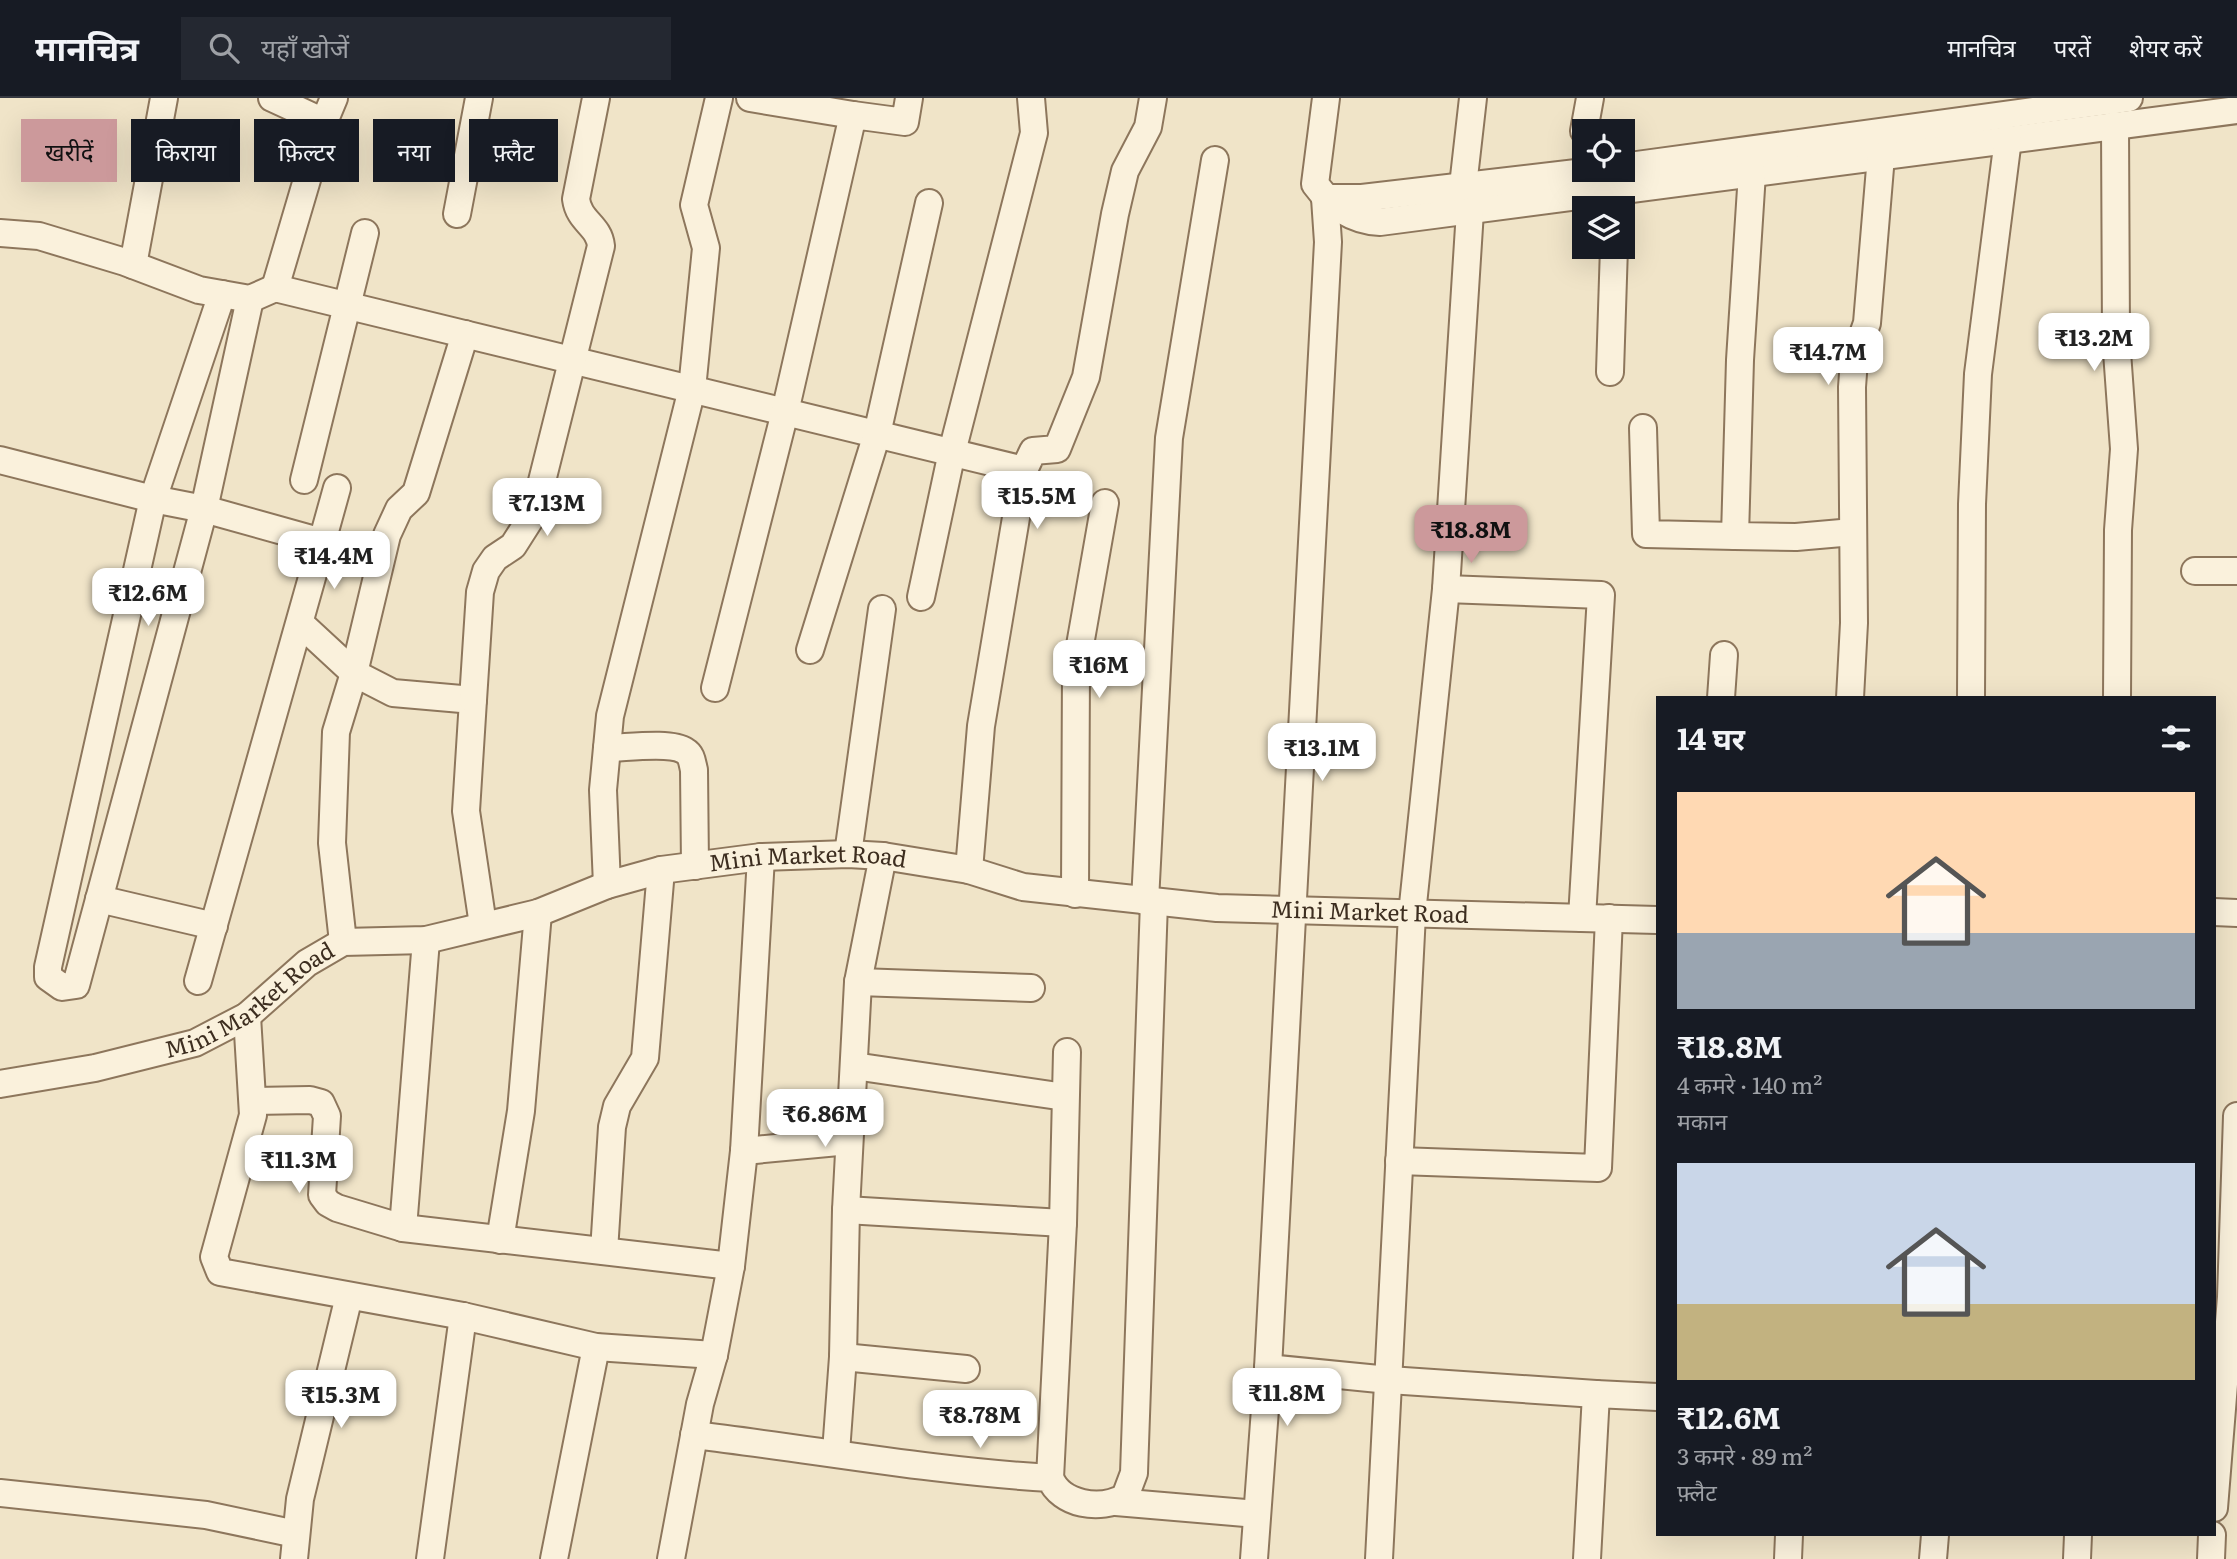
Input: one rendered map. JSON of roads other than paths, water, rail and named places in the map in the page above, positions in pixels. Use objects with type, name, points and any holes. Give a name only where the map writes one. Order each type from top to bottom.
[{"type":"street","points":[[133,265],[164,98]]},
{"type":"street","points":[[272,98],[318,119]]},
{"type":"street","points":[[325,119],[334,98]]},
{"type":"street","points":[[457,214],[479,98]]},
{"type":"street","points":[[483,925],[466,811],[483,581],[495,558],[513,546],[534,513],[570,359],[601,246],[600,233],[577,209],[576,199],[596,98]]},
{"type":"street","points":[[607,885],[603,790],[610,716],[692,389],[706,248],[694,205],[719,98]]},
{"type":"street","points":[[750,98],[790,101],[852,115],[905,122],[909,98]]},
{"type":"street","points":[[922,597],[952,452],[1034,133],[1031,98]]},
{"type":"street","points":[[969,870],[981,726],[1024,470],[1033,451],[1057,449],[1086,377],[1125,171],[1148,127],[1153,98]]},
{"type":"street","points":[[1254,1559],[1268,1367],[1328,242],[1325,198],[1315,184],[1326,98]]},
{"type":"street","points":[[1379,1559],[1412,914],[1446,589],[1473,98]]},
{"type":"street","points":[[1587,119],[1590,98]]},
{"type":"street","points":[[1325,198],[1466,199],[1752,173],[2008,139],[2119,105]]},
{"type":"street","points":[[1614,184],[2119,105],[2237,110]]},
{"type":"street","points":[[2116,696],[2118,530],[2124,486],[2116,338],[2119,105]]},
{"type":"street","points":[[715,688],[785,412],[852,115]]},
{"type":"street","points":[[1971,696],[1972,504],[1978,374],[2008,139]]},
{"type":"street","points":[[1850,696],[1854,623],[1852,387],[1854,360],[1867,323],[1881,156]]},
{"type":"street","points":[[1116,1502],[1129,1490],[1134,1473],[1149,901],[1169,438],[1215,159]]},
{"type":"street","points":[[1735,536],[1740,360],[1752,173]]},
{"type":"street","points":[[275,288],[306,182]]},
{"type":"street","points":[[810,650],[877,434],[929,203]]},
{"type":"street","points":[[0,233],[39,236],[133,265],[200,290],[250,299],[275,288],[1024,470]]},
{"type":"street","points":[[304,480],[345,305],[365,233]]},
{"type":"street","points":[[1610,372],[1614,259]]},
{"type":"street","points":[[222,294],[153,499],[48,967],[48,977],[54,984],[70,987],[76,985],[204,509],[250,299]]},
{"type":"street","points":[[343,942],[332,844],[336,732],[354,673],[387,535],[399,509],[416,493],[465,334]]},
{"type":"street","points":[[1643,428],[1646,534],[1796,537],[1853,532]]},
{"type":"street","points":[[0,460],[153,499],[204,509],[322,542]]},
{"type":"street","points":[[198,981],[337,488]]},
{"type":"street","points":[[1075,894],[1076,668],[1105,503]]},
{"type":"street","points":[[2195,571],[2237,571]]},
{"type":"street","points":[[1446,589],[1601,595],[1582,918]]},
{"type":"street","points":[[848,854],[882,609]]},
{"type":"street","points":[[300,624],[354,673],[393,693],[473,700]]},
{"type":"street","points":[[1721,696],[1724,655]]},
{"type":"street","points":[[607,748],[667,746],[683,749],[691,756],[694,770],[695,866]]},
{"type":"street","name":"Mini Market Road","points":[[0,1084],[95,1068],[195,1043],[247,1016],[307,963],[343,942],[426,940],[538,914],[607,885],[661,870],[761,857],[848,854],[883,856],[969,870],[1023,887],[1149,901],[1291,910],[1656,920]]},
{"type":"street","points":[[836,1452],[843,1357],[846,1210],[858,982],[883,856]]},
{"type":"street","points":[[671,1559],[694,1435],[714,1355],[731,1266],[744,1151],[761,857]]},
{"type":"street","points":[[604,1251],[612,1127],[617,1107],[645,1058],[661,870]]},
{"type":"street","points":[[99,899],[214,926]]},
{"type":"street","points":[[2216,912],[2237,913]]},
{"type":"street","points":[[500,1240],[521,1111],[538,914]]},
{"type":"street","points":[[1399,1161],[1598,1168],[1609,918]]},
{"type":"street","points":[[403,1228],[426,940]]},
{"type":"street","points":[[858,982],[1031,988]]},
{"type":"street","points":[[247,1016],[253,1101],[249,1140],[214,1257],[215,1266],[229,1275],[463,1316],[596,1347],[714,1355]]},
{"type":"street","points":[[1067,1052],[1063,1223],[1050,1478],[1061,1496],[1104,1505],[1116,1502],[1257,1514]]},
{"type":"street","points":[[854,1066],[1065,1097]]},
{"type":"street","points":[[253,1101],[321,1102],[327,1116],[322,1195],[328,1203],[337,1208],[403,1228],[731,1266]]},
{"type":"street","points":[[2216,1476],[2237,1116]]},
{"type":"street","points":[[2216,1130],[2236,1133]]},
{"type":"street","points":[[744,1151],[849,1141]]},
{"type":"street","points":[[846,1210],[1063,1223]]},
{"type":"street","points":[[0,1493],[206,1516],[295,1546],[300,1499],[349,1296]]},
{"type":"street","points":[[430,1559],[463,1316]]},
{"type":"street","points":[[554,1559],[596,1347]]},
{"type":"street","points":[[843,1357],[966,1368]]},
{"type":"street","points":[[1268,1367],[1389,1380],[1656,1397]]},
{"type":"street","points":[[1587,1559],[1596,1395]]},
{"type":"street","points":[[694,1435],[836,1452],[973,1473],[1050,1478]]},
{"type":"street","points":[[1788,1559],[1789,1536]]},
{"type":"street","points":[[1933,1559],[1935,1536]]},
{"type":"street","points":[[2077,1559],[2078,1536]]},
{"type":"street","points":[[2211,1559],[2213,1536]]}]
